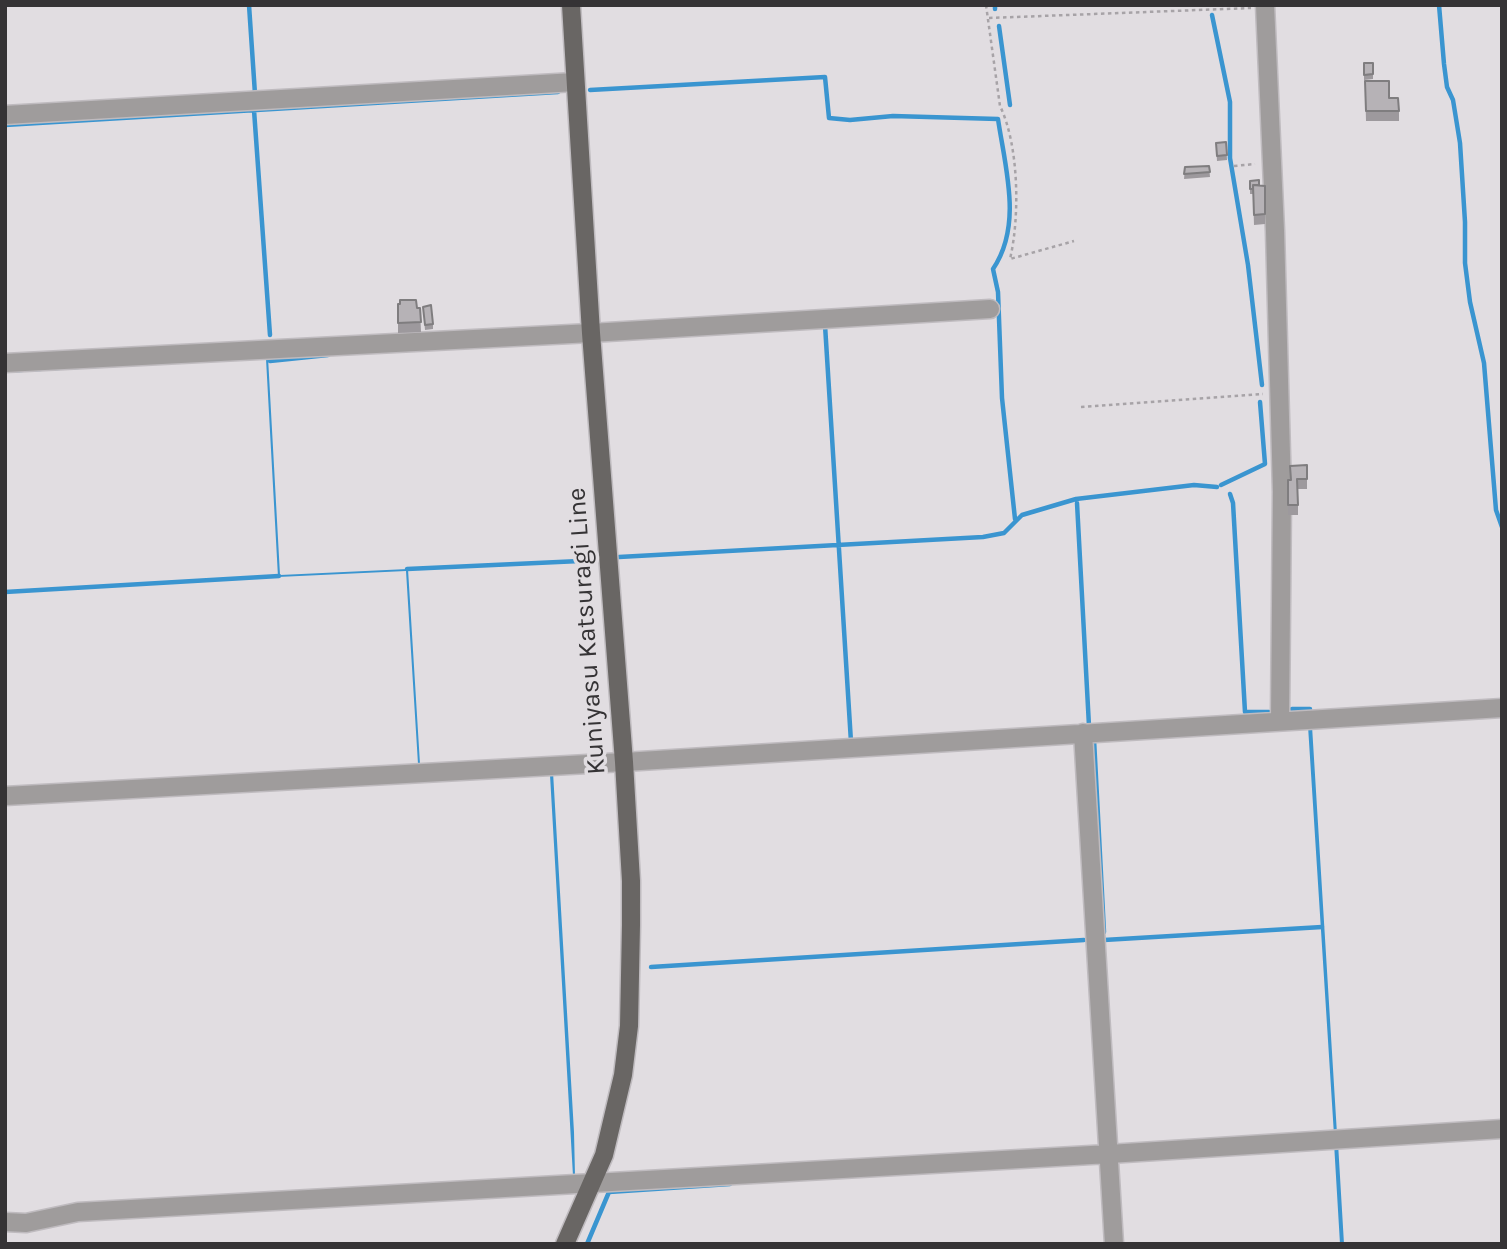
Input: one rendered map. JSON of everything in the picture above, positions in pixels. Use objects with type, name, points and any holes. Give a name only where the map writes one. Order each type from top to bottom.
[{"type":"main road","name":"Kuniyasu Katsuragi Line","points":[[565,1244],[604,1155],[622,1075],[629,1026],[631,881],[591,333],[571,5]]},
{"type":"street","points":[[1265,6],[1282,492],[1280,720]]},
{"type":"street","points":[[5,115],[575,82]]},
{"type":"street","points":[[5,363],[591,333],[990,309]]},
{"type":"street","points":[[5,796],[624,762],[1502,708]]},
{"type":"street","points":[[1083,733],[1114,1244]]},
{"type":"street","points":[[5,1222],[26,1223],[78,1212],[592,1185],[1502,1129]]},
{"type":"path","points":[[986,5],[1017,202],[1010,259],[1074,241]]},
{"type":"path","points":[[989,19],[1265,6]]},
{"type":"path","points":[[1234,166],[1272,162]]},
{"type":"path","points":[[1081,407],[1279,393]]},
{"type":"water","points":[[268,357],[280,575],[408,569],[420,764],[406,571],[278,577],[266,359],[5,373],[5,370]]},
{"type":"water","points":[[1308,726],[1312,726],[1337,1134],[1334,1135]]},
{"type":"water","points":[[553,772],[574,1132],[575,1176],[550,775]]},
{"type":"water","points":[[1334,1143],[1338,1143],[1344,1244],[1340,1244]]},
{"type":"building","points":[[1364,63],[1373,63],[1373,74],[1364,75]]},
{"type":"building","points":[[1365,81],[1389,81],[1389,98],[1398,98],[1399,111],[1366,111]]},
{"type":"building","points":[[1226,142],[1227,155],[1217,156],[1216,143]]},
{"type":"building","points":[[1209,166],[1210,172],[1184,174],[1185,167]]},
{"type":"building","points":[[1259,180],[1259,185],[1253,185],[1253,189],[1250,189],[1250,181]]},
{"type":"building","points":[[1253,185],[1265,186],[1265,214],[1254,215]]},
{"type":"building","points":[[400,300],[416,300],[417,308],[420,308],[421,322],[398,323]]},
{"type":"building","points":[[431,305],[433,324],[425,325],[423,307]]},
{"type":"building","points":[[1307,465],[1307,479],[1297,479],[1298,505],[1288,505],[1290,466]]},
{"type":"waterway","points":[[249,5],[255,94]]},
{"type":"waterway","points":[[1439,5],[1447,87],[1453,100],[1460,143],[1465,263],[1470,302],[1484,363],[1496,510],[1502,527]]},
{"type":"waterway","points":[[1212,15],[1230,102],[1230,158],[1248,265],[1262,385]]},
{"type":"waterway","points":[[999,26],[1010,105]]},
{"type":"waterway","points":[[590,90],[825,77],[829,118],[850,120],[893,116],[998,119],[1010,215],[1002,252],[993,269],[998,292],[1002,398],[1015,519]]},
{"type":"waterway","points":[[5,125],[558,92]]},
{"type":"waterway","points":[[254,110],[270,335]]},
{"type":"waterway","points":[[822,325],[825,325],[851,742]]},
{"type":"waterway","points":[[270,361],[328,355]]},
{"type":"waterway","points":[[1221,485],[1265,464],[1260,402]]},
{"type":"waterway","points":[[619,557],[983,537],[1004,533],[1022,515],[1076,499],[1194,485],[1217,487]]},
{"type":"waterway","points":[[1230,494],[1233,503],[1245,712],[1269,712]]},
{"type":"waterway","points":[[1077,503],[1089,726]]},
{"type":"waterway","points":[[407,569],[580,561]]},
{"type":"waterway","points":[[5,592],[279,576]]},
{"type":"waterway","points":[[1292,709],[1310,709],[1310,714]]},
{"type":"waterway","points":[[1094,739],[1104,932]]},
{"type":"waterway","points":[[1104,940],[1322,927]]},
{"type":"waterway","points":[[651,967],[1084,940]]},
{"type":"waterway","points":[[587,1244],[609,1192],[730,1184]]}]
